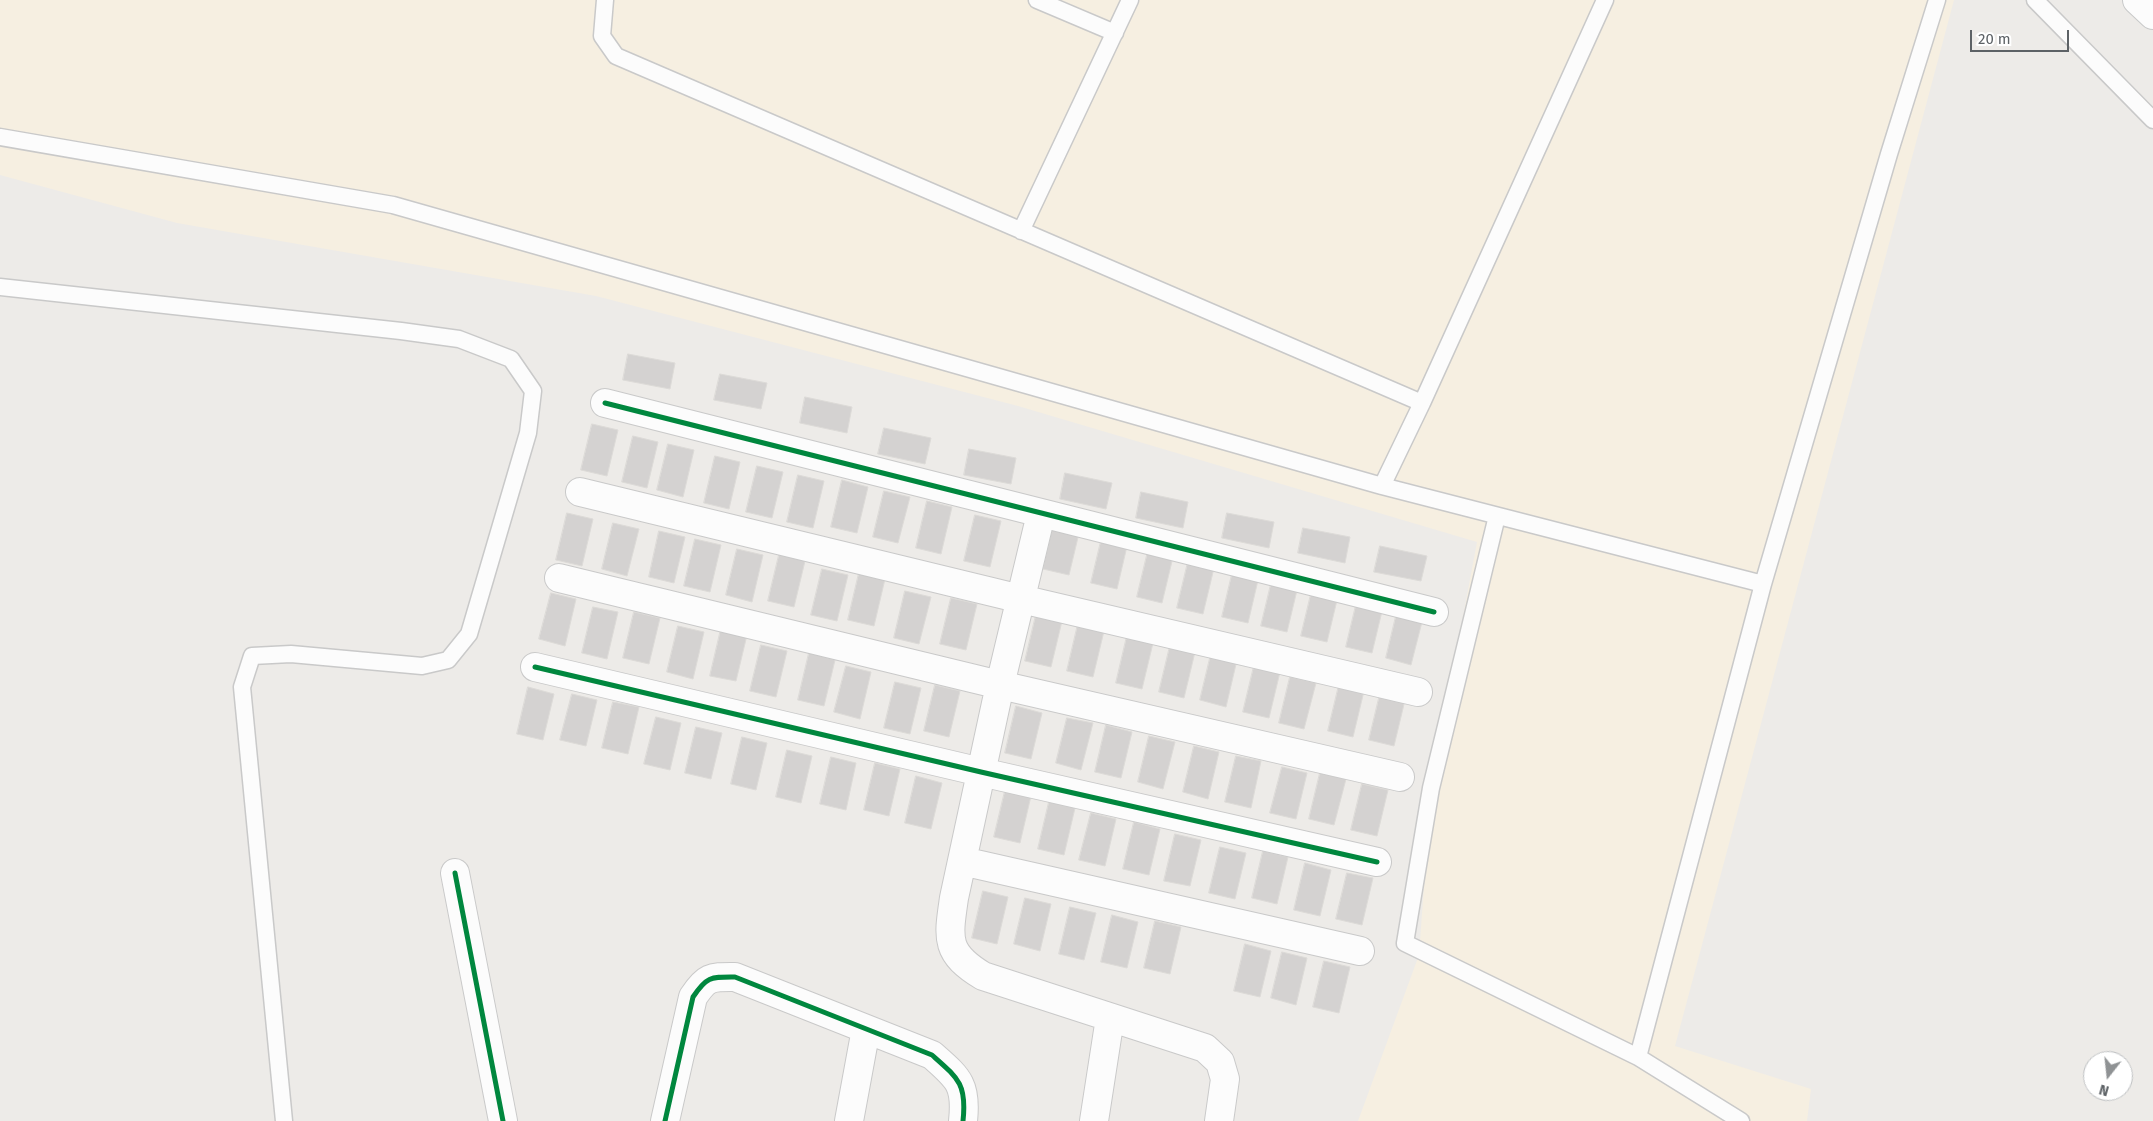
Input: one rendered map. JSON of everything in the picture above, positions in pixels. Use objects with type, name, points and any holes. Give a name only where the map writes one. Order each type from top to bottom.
[{"type":"street","points":[[2137,0],[2153,15]]},
{"type":"street","points":[[606,403],[1434,612]]},
{"type":"street","points":[[580,492],[1021,599],[1418,692]]},
{"type":"street","points":[[1041,514],[1000,685],[962,862],[949,929],[953,952],[965,966],[983,976],[1205,1048],[1220,1062],[1224,1079],[1219,1121]]},
{"type":"street","points":[[559,578],[1000,685],[1400,777]]},
{"type":"street","points":[[535,666],[981,772],[1377,862]]},
{"type":"street","points":[[962,862],[1360,951]]},
{"type":"street","points":[[455,873],[503,1121]]},
{"type":"street","points":[[665,1121],[693,997],[702,983],[714,977],[735,977],[932,1055],[955,1075],[964,1092],[963,1121]]},
{"type":"street","points":[[1094,1121],[1110,1018]]},
{"type":"street","points":[[849,1121],[866,1029]]},
{"type":"lane","points":[[605,0],[602,36],[616,56],[1422,403]]},
{"type":"lane","points":[[1036,0],[1115,33]]},
{"type":"lane","points":[[1021,231],[1130,0]]},
{"type":"lane","points":[[1382,486],[1422,403],[1605,0]]},
{"type":"lane","points":[[1638,1057],[1763,584],[1886,164],[1937,0]]},
{"type":"lane","points":[[2035,0],[2153,120]]},
{"type":"lane","points":[[0,137],[393,205],[1382,486],[1763,584]]},
{"type":"lane","points":[[0,287],[459,339],[511,358],[533,391],[528,433],[469,634],[448,660],[422,666],[291,654],[252,656],[242,687],[284,1121]]},
{"type":"lane","points":[[1497,516],[1431,788],[1405,943],[1638,1057],[1741,1121]]},
{"type":"shaded area","points":[[0,0],[1954,0],[1675,1046],[1811,1089],[1807,1121],[1358,1121],[1419,955],[1431,788],[1477,542],[1018,406],[596,296],[177,223],[0,175]]},
{"type":"building","points":[[628,354],[675,363],[670,389],[623,380]]},
{"type":"building","points":[[720,374],[767,383],[761,409],[714,400]]},
{"type":"building","points":[[805,397],[852,407],[847,433],[800,423]]},
{"type":"building","points":[[592,424],[618,430],[607,476],[581,470]]},
{"type":"building","points":[[884,428],[931,438],[925,464],[878,454]]},
{"type":"building","points":[[633,436],[658,442],[647,488],[622,482]]},
{"type":"building","points":[[668,444],[694,450],[683,497],[657,490]]},
{"type":"building","points":[[969,449],[1016,458],[1011,484],[964,475]]},
{"type":"building","points":[[715,456],[740,462],[729,509],[704,503]]},
{"type":"building","points":[[757,466],[783,472],[772,518],[746,512]]},
{"type":"building","points":[[1065,473],[1112,483],[1106,509],[1060,499]]},
{"type":"building","points":[[798,475],[824,481],[813,528],[787,522]]},
{"type":"building","points":[[842,480],[868,487],[857,533],[831,527]]},
{"type":"building","points":[[884,491],[910,497],[898,543],[873,537]]},
{"type":"building","points":[[1141,492],[1188,502],[1183,528],[1136,518]]},
{"type":"building","points":[[927,501],[952,507],[941,554],[916,548]]},
{"type":"building","points":[[567,513],[593,519],[582,566],[556,560]]},
{"type":"building","points":[[1227,513],[1274,522],[1269,548],[1222,538]]},
{"type":"building","points":[[975,515],[1001,521],[990,567],[964,561]]},
{"type":"building","points":[[1054,522],[1080,529],[1069,575],[1043,569]]},
{"type":"building","points":[[613,523],[639,529],[627,576],[602,569]]},
{"type":"building","points":[[1303,528],[1350,537],[1345,563],[1298,553]]},
{"type":"building","points":[[659,531],[685,537],[674,583],[649,577]]},
{"type":"building","points":[[1102,537],[1128,542],[1117,589],[1091,583]]},
{"type":"building","points":[[695,539],[721,545],[710,592],[684,586]]},
{"type":"building","points":[[1380,546],[1427,556],[1421,581],[1374,572]]},
{"type":"building","points":[[737,549],[763,555],[752,602],[726,595]]},
{"type":"building","points":[[1148,551],[1173,557],[1162,603],[1137,597]]},
{"type":"building","points":[[779,555],[805,561],[794,607],[768,601]]},
{"type":"building","points":[[1188,562],[1214,568],[1203,614],[1177,608]]},
{"type":"building","points":[[822,569],[848,575],[837,621],[811,615]]},
{"type":"building","points":[[1233,570],[1259,576],[1248,623],[1222,617]]},
{"type":"building","points":[[859,573],[885,579],[874,626],[848,620]]},
{"type":"building","points":[[1272,580],[1298,586],[1287,632],[1261,626]]},
{"type":"building","points":[[1312,590],[1338,596],[1327,642],[1301,636]]},
{"type":"building","points":[[905,591],[931,597],[919,644],[894,638]]},
{"type":"building","points":[[551,593],[576,599],[565,646],[539,639]]},
{"type":"building","points":[[951,598],[977,604],[966,650],[940,644]]},
{"type":"building","points":[[1357,601],[1383,607],[1372,653],[1346,647]]},
{"type":"building","points":[[593,607],[618,612],[607,659],[582,653]]},
{"type":"building","points":[[634,612],[660,618],[649,664],[623,658]]},
{"type":"building","points":[[1397,612],[1423,618],[1411,665],[1386,658]]},
{"type":"building","points":[[1036,615],[1062,621],[1051,667],[1025,661]]},
{"type":"building","points":[[1078,624],[1104,631],[1093,677],[1067,671]]},
{"type":"building","points":[[678,626],[704,632],[693,679],[667,672]]},
{"type":"building","points":[[721,629],[747,635],[736,681],[710,676]]},
{"type":"building","points":[[1127,636],[1153,643],[1142,689],[1116,683]]},
{"type":"building","points":[[761,645],[787,651],[776,697],[750,691]]},
{"type":"building","points":[[1170,646],[1195,652],[1184,698],[1159,692]]},
{"type":"building","points":[[809,653],[835,660],[824,706],[798,700]]},
{"type":"building","points":[[1211,654],[1237,660],[1226,707],[1200,700]]},
{"type":"building","points":[[846,666],[871,672],[860,719],[834,712]]},
{"type":"building","points":[[1254,666],[1280,672],[1269,718],[1243,712]]},
{"type":"building","points":[[1290,677],[1316,683],[1304,729],[1279,723]]},
{"type":"building","points":[[895,682],[921,688],[910,734],[884,728]]},
{"type":"building","points":[[935,685],[960,691],[949,737],[924,731]]},
{"type":"building","points":[[1339,685],[1364,691],[1353,737],[1328,731]]},
{"type":"building","points":[[528,687],[554,694],[543,740],[517,734]]},
{"type":"building","points":[[572,694],[597,700],[586,746],[560,740]]},
{"type":"building","points":[[1380,694],[1405,700],[1394,746],[1369,740]]},
{"type":"building","points":[[613,702],[639,707],[628,754],[602,748]]},
{"type":"building","points":[[1016,706],[1042,713],[1031,759],[1005,753]]},
{"type":"building","points":[[656,717],[681,723],[670,770],[644,764]]},
{"type":"building","points":[[1067,718],[1093,723],[1081,770],[1056,763]]},
{"type":"building","points":[[1106,725],[1132,732],[1121,778],[1095,772]]},
{"type":"building","points":[[696,727],[722,733],[711,779],[685,773]]},
{"type":"building","points":[[1149,736],[1175,742],[1163,789],[1138,782]]},
{"type":"building","points":[[742,737],[767,743],[756,790],[731,784]]},
{"type":"building","points":[[1194,746],[1219,752],[1208,799],[1183,792]]},
{"type":"building","points":[[787,750],[812,756],[801,803],[776,797]]},
{"type":"building","points":[[1236,756],[1261,761],[1251,808],[1225,802]]},
{"type":"building","points":[[831,757],[856,763],[846,810],[820,804]]},
{"type":"building","points":[[875,763],[900,769],[889,816],[864,810]]},
{"type":"building","points":[[1282,767],[1307,773],[1296,819],[1270,813]]},
{"type":"building","points":[[1320,773],[1346,779],[1334,825],[1309,819]]},
{"type":"building","points":[[916,776],[942,783],[931,829],[905,823]]},
{"type":"building","points":[[1362,784],[1388,790],[1377,836],[1351,830]]},
{"type":"building","points":[[1005,791],[1031,796],[1020,843],[994,837]]},
{"type":"building","points":[[1049,802],[1075,808],[1064,855],[1038,849]]},
{"type":"building","points":[[1091,813],[1116,819],[1105,866],[1079,860]]},
{"type":"building","points":[[1134,822],[1160,829],[1149,875],[1123,869]]},
{"type":"building","points":[[1175,834],[1201,840],[1190,886],[1164,881]]},
{"type":"building","points":[[1220,847],[1246,853],[1235,899],[1209,893]]},
{"type":"building","points":[[1263,851],[1288,857],[1277,904],[1252,898]]},
{"type":"building","points":[[1305,863],[1331,870],[1320,916],[1294,910]]},
{"type":"building","points":[[1347,873],[1373,878],[1362,925],[1336,919]]},
{"type":"building","points":[[983,891],[1008,897],[997,944],[972,938]]},
{"type":"building","points":[[1025,898],[1051,904],[1040,951],[1014,944]]},
{"type":"building","points":[[1070,907],[1096,913],[1084,960],[1059,954]]},
{"type":"building","points":[[1112,915],[1138,922],[1127,968],[1101,962]]},
{"type":"building","points":[[1155,921],[1181,927],[1170,974],[1144,968]]},
{"type":"building","points":[[1245,944],[1271,951],[1260,997],[1234,991]]},
{"type":"building","points":[[1282,952],[1307,958],[1296,1005],[1271,998]]},
{"type":"building","points":[[1324,961],[1350,967],[1339,1013],[1313,1007]]},
{"type":"cycle path","points":[[605,403],[1434,612]]},
{"type":"cycle path","points":[[535,667],[981,772],[1377,862]]},
{"type":"cycle path","points":[[455,873],[503,1121]]},
{"type":"cycle path","points":[[665,1121],[693,997],[706,981],[727,977],[735,977],[932,1055],[959,1083],[964,1098],[963,1121]]}]
